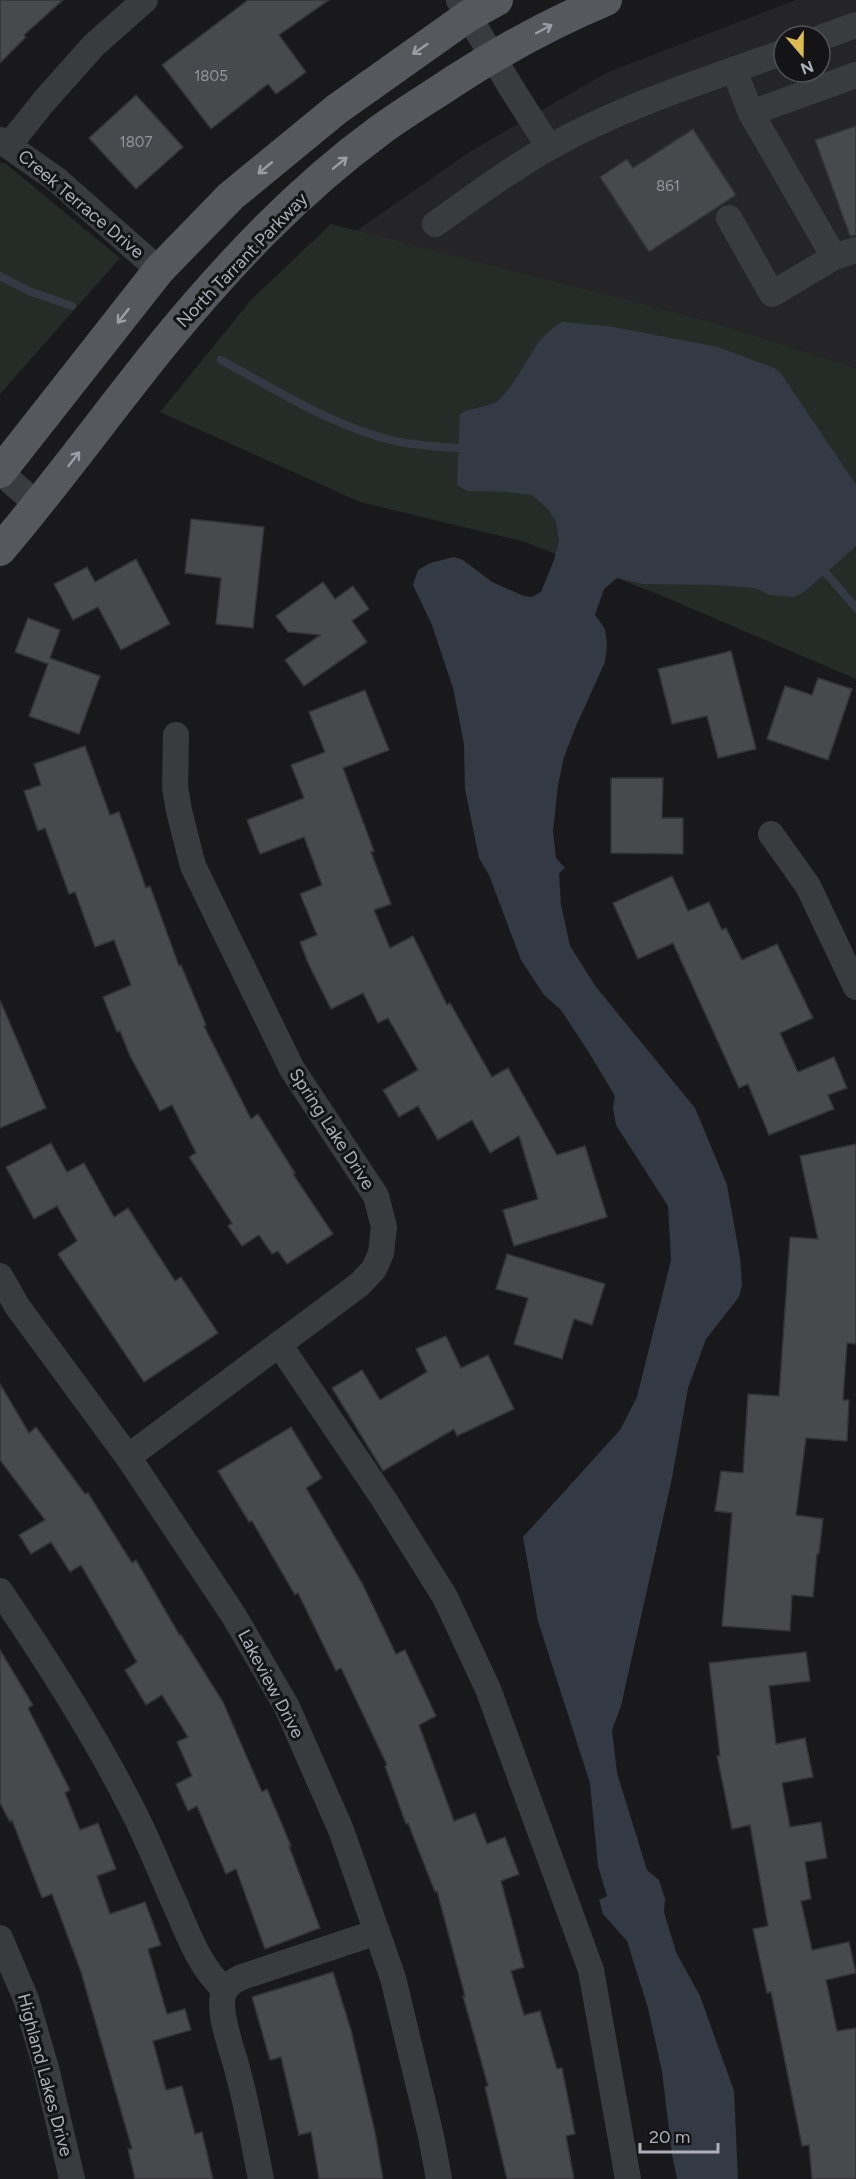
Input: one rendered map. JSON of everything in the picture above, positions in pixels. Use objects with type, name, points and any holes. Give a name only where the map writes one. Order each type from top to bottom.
[{"type":"main road","points":[[0,472],[159,270],[231,196],[464,8],[497,0]]},
{"type":"main road","name":"North Tarrant Parkway","points":[[5,534],[38,505],[163,344],[222,276],[269,226],[327,173],[378,131],[492,57],[575,13],[606,0]]},
{"type":"street","points":[[4,142],[94,45],[146,0]]},
{"type":"street","points":[[464,8],[549,147]]},
{"type":"street","points":[[832,34],[856,25]]},
{"type":"street","points":[[435,224],[549,147],[642,105],[772,56]]},
{"type":"street","points":[[729,218],[772,294],[845,253],[751,113],[734,70]]},
{"type":"street","points":[[751,113],[856,75]]},
{"type":"street","name":"Creek Terrace Drive","points":[[4,142],[57,180],[159,270]]},
{"type":"street","points":[[0,472],[38,505]]},
{"type":"street","name":"Spring Lake Drive","points":[[128,1457],[360,1284],[374,1269],[381,1253],[384,1227],[376,1196],[292,1069],[193,866],[175,787],[176,735]]},
{"type":"street","points":[[771,834],[808,886],[856,987]]},
{"type":"street","name":"Lakeview Drive","points":[[0,1276],[17,1306],[128,1457],[234,1616],[287,1707],[341,1830],[393,1978],[432,2136],[439,2179]]},
{"type":"street","points":[[279,1344],[383,1498],[445,1597],[488,1689],[591,1970],[628,2179]]},
{"type":"street","points":[[0,1591],[58,1677],[98,1742],[131,1807],[192,1943],[209,1973],[225,1990]]},
{"type":"street","points":[[261,2179],[240,2078],[224,2019],[222,2004],[225,1990],[230,1982],[242,1977],[377,1932]]},
{"type":"street","name":"Highland Lakes Drive","points":[[0,1938],[26,1999],[46,2068],[72,2179]]},
{"type":"shaded area","points":[[796,0],[856,0],[856,368],[705,320],[356,231],[471,151],[608,72]]},
{"type":"shaded area","points":[[0,162],[6,164],[120,258],[0,394]]},
{"type":"shaded area","points":[[331,224],[705,320],[856,368],[856,679],[660,595],[525,542],[360,502],[160,412],[252,299]]},
{"type":"shaded area","points":[[562,322],[608,326],[718,347],[774,368],[780,372],[856,485],[856,546],[804,592],[794,597],[770,595],[755,588],[644,584],[617,578],[604,589],[595,615],[605,629],[607,644],[605,662],[564,757],[558,785],[553,831],[556,858],[565,868],[559,873],[561,905],[570,946],[596,987],[695,1108],[727,1185],[740,1258],[742,1284],[739,1297],[706,1339],[688,1388],[672,1478],[621,1706],[612,1730],[617,1773],[647,1870],[659,1880],[665,1899],[664,1912],[676,1952],[700,1996],[734,2091],[738,2179],[677,2179],[662,2071],[648,2008],[627,1941],[603,1914],[599,1900],[607,1896],[598,1866],[590,1783],[538,1621],[523,1537],[620,1430],[637,1397],[671,1260],[668,1206],[616,1125],[613,1108],[615,1096],[561,1010],[544,995],[521,960],[489,875],[479,858],[465,789],[464,744],[453,688],[432,625],[413,585],[418,570],[430,563],[454,557],[463,560],[492,582],[524,596],[532,597],[541,592],[559,541],[556,521],[547,508],[532,495],[467,491],[457,485],[460,414],[499,400],[544,336]]},
{"type":"building","points":[[0,0],[63,0],[24,35],[26,37],[0,63]]},
{"type":"building","points":[[248,0],[329,0],[279,35],[306,72],[276,94],[268,84],[211,129],[162,65]]},
{"type":"building","points":[[136,95],[183,147],[136,189],[89,138]]},
{"type":"building","points":[[856,126],[856,235],[850,236],[815,140]]},
{"type":"building","points":[[693,129],[736,195],[649,252],[600,177],[627,159],[633,168]]},
{"type":"building","points":[[191,519],[264,527],[253,628],[216,624],[221,578],[185,573]]},
{"type":"building","points":[[136,559],[170,624],[121,650],[98,607],[73,620],[54,584],[87,567],[95,582]]},
{"type":"building","points":[[323,582],[335,599],[353,586],[369,609],[352,621],[367,642],[304,686],[285,660],[320,635],[288,632],[276,616]]},
{"type":"building","points":[[28,618],[60,630],[50,658],[100,676],[79,734],[29,716],[48,664],[15,652]]},
{"type":"building","points":[[731,651],[756,749],[718,758],[707,716],[672,724],[658,669]]},
{"type":"building","points":[[818,678],[852,689],[828,760],[767,739],[785,686],[812,695]]},
{"type":"building","points":[[365,690],[389,750],[343,768],[391,904],[374,910],[390,948],[413,936],[447,1005],[450,1003],[492,1077],[508,1068],[557,1155],[585,1146],[607,1217],[514,1246],[503,1210],[538,1199],[519,1136],[490,1153],[472,1120],[438,1140],[418,1106],[399,1117],[383,1090],[418,1070],[388,1018],[378,1023],[363,993],[331,1009],[308,963],[300,942],[317,935],[300,894],[322,885],[304,837],[260,854],[247,820],[304,798],[291,765],[325,752],[309,712]]},
{"type":"building","points":[[85,746],[110,815],[119,812],[146,888],[150,886],[179,966],[181,965],[206,1025],[204,1026],[251,1119],[258,1114],[295,1173],[293,1174],[333,1234],[287,1264],[278,1251],[272,1254],[259,1235],[242,1246],[228,1226],[232,1223],[189,1157],[196,1153],[172,1105],[160,1111],[130,1056],[120,1031],[117,1032],[103,997],[131,985],[114,940],[95,947],[75,892],[69,894],[45,828],[38,831],[24,791],[41,785],[34,764]]},
{"type":"building","points":[[611,778],[663,778],[662,818],[683,818],[683,854],[611,853]]},
{"type":"building","points":[[672,876],[688,911],[709,902],[722,930],[726,928],[742,960],[777,944],[813,1018],[780,1033],[798,1072],[834,1057],[847,1088],[828,1095],[834,1109],[769,1135],[748,1084],[739,1088],[673,943],[638,959],[613,903]]},
{"type":"building","points":[[0,1000],[46,1108],[0,1128]]},
{"type":"building","points":[[51,1143],[67,1172],[84,1163],[114,1217],[128,1208],[175,1281],[181,1277],[218,1333],[144,1382],[58,1254],[77,1241],[57,1206],[34,1219],[6,1167]]},
{"type":"building","points":[[856,1144],[856,1344],[847,1343],[843,1400],[849,1400],[847,1441],[806,1438],[796,1515],[823,1519],[813,1597],[792,1595],[790,1631],[722,1626],[732,1513],[715,1511],[721,1471],[743,1473],[748,1394],[779,1396],[790,1237],[818,1239],[800,1156]]},
{"type":"building","points":[[507,1254],[605,1284],[592,1325],[574,1319],[562,1359],[514,1344],[528,1298],[496,1289]]},
{"type":"building","points":[[446,1336],[461,1368],[488,1355],[514,1409],[457,1436],[454,1429],[383,1471],[332,1388],[362,1370],[380,1400],[427,1372],[416,1349]]},
{"type":"building","points":[[0,1384],[29,1433],[36,1427],[85,1494],[88,1493],[132,1563],[136,1560],[180,1636],[223,1702],[262,1792],[267,1789],[291,1846],[289,1846],[320,1928],[265,1949],[236,1869],[226,1874],[197,1806],[188,1811],[176,1784],[192,1776],[177,1742],[188,1737],[162,1695],[146,1705],[125,1670],[137,1662],[81,1565],[70,1572],[51,1542],[31,1554],[19,1535],[45,1520],[0,1460]]},
{"type":"building","points":[[291,1427],[322,1478],[306,1488],[362,1583],[396,1654],[405,1650],[436,1716],[419,1725],[454,1821],[475,1813],[487,1844],[505,1837],[519,1874],[501,1881],[524,1967],[511,1971],[524,2015],[540,2011],[557,2069],[562,2068],[575,2134],[566,2136],[574,2179],[507,2179],[485,2087],[488,2086],[437,1891],[435,1892],[408,1823],[406,1824],[385,1766],[387,1765],[341,1668],[336,1671],[298,1593],[295,1595],[252,1521],[249,1522],[218,1471]]},
{"type":"building","points":[[0,1650],[33,1705],[28,1708],[70,1790],[65,1793],[80,1830],[98,1823],[116,1869],[97,1876],[110,1914],[145,1902],[161,1945],[148,1949],[167,2014],[185,2009],[191,2030],[153,2041],[166,2090],[182,2086],[195,2134],[202,2132],[213,2179],[135,2179],[128,2149],[132,2149],[81,1972],[52,1894],[42,1898],[12,1820],[10,1822],[0,1803]]},
{"type":"building","points":[[806,1652],[810,1681],[769,1686],[776,1744],[805,1738],[813,1777],[782,1783],[790,1827],[821,1822],[827,1858],[805,1862],[811,1899],[801,1901],[812,1950],[849,1942],[856,1973],[826,1980],[837,2031],[856,2028],[856,2179],[812,2179],[809,2145],[802,2146],[771,1992],[767,1993],[753,1929],[768,1926],[750,1825],[732,1829],[717,1756],[720,1756],[709,1663]]},
{"type":"building","points":[[333,1972],[351,2030],[375,2132],[383,2179],[319,2179],[311,2132],[299,2135],[281,2057],[270,2060],[252,1997]]},
{"type":"waterway","points":[[0,276],[29,291],[72,306]]},
{"type":"waterway","points":[[221,360],[327,417],[372,435],[422,445],[468,449]]},
{"type":"waterway","points":[[820,566],[856,608]]}]
